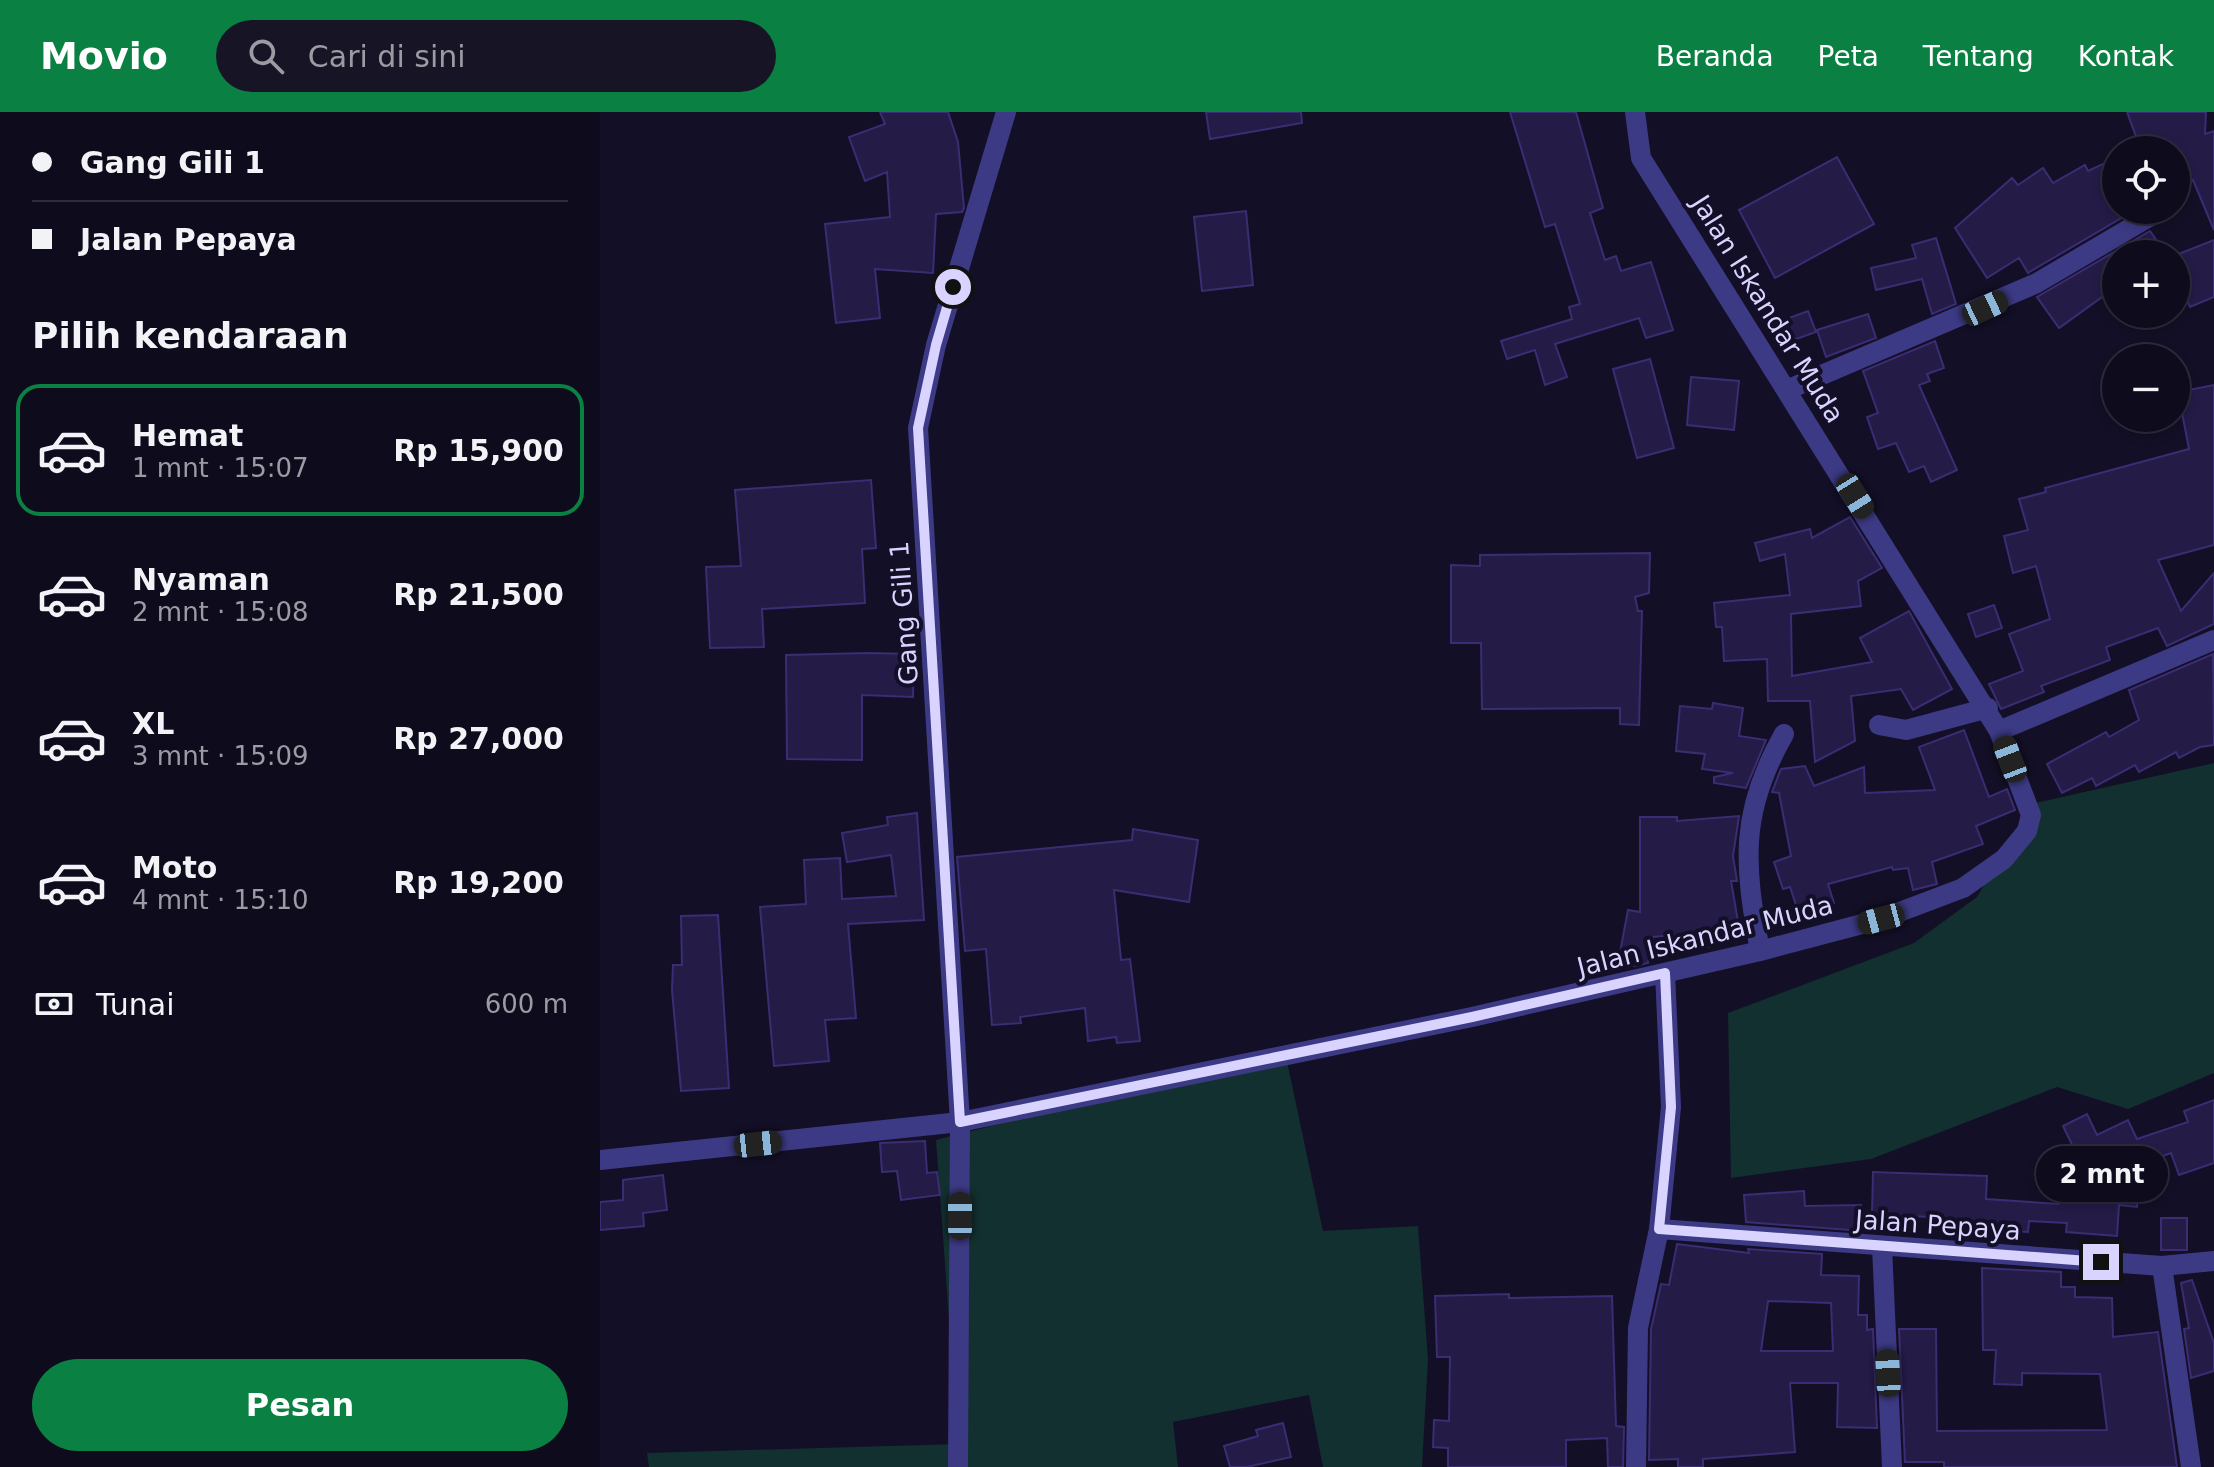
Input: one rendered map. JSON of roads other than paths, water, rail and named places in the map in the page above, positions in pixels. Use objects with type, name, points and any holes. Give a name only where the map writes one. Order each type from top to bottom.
[{"type":"street","name":"Gang Gili 1","points":[[958,1467],[960,1122],[918,428],[936,345],[1006,112]]},
{"type":"street","name":"Jalan Iskandar Muda","points":[[600,1160],[960,1122],[1472,1017],[1760,951],[1881,919],[1963,888],[2004,859],[2027,831],[2031,815],[1988,708],[1641,158],[1635,112]]},
{"type":"street","points":[[1789,389],[2037,283],[2137,224]]},
{"type":"street","points":[[1999,731],[2214,640]]},
{"type":"street","points":[[1879,725],[1906,730],[1988,708]]},
{"type":"street","points":[[1760,951],[1749,892],[1747,834],[1766,766],[1784,734]]},
{"type":"street","points":[[1636,1467],[1638,1328],[1659,1229],[1671,1107],[1665,973]]},
{"type":"street","name":"Jalan Pepaya","points":[[1659,1229],[2162,1266],[2214,1261]]},
{"type":"street","points":[[1882,1247],[1892,1467]]},
{"type":"street","points":[[2162,1266],[2191,1467]]}]
